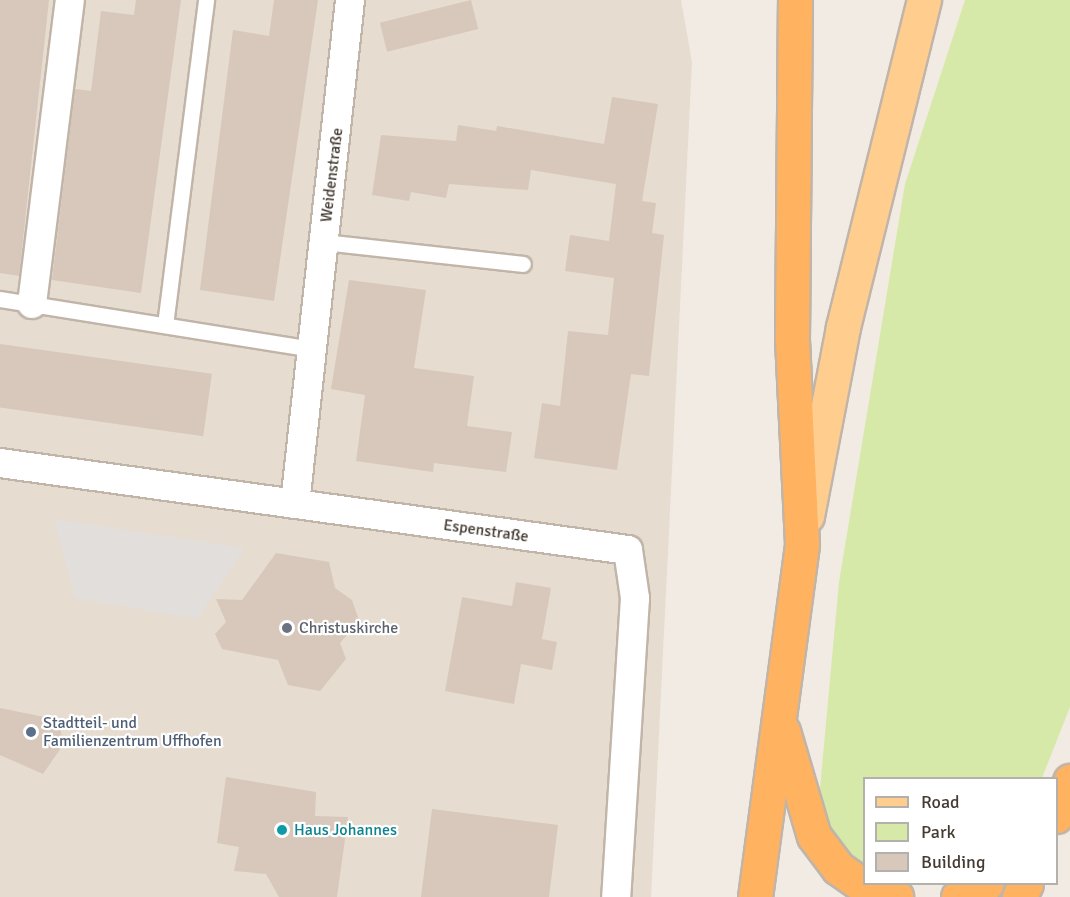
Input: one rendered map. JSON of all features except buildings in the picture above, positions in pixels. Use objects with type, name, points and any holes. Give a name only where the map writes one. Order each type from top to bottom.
[{"type":"highway","points":[[755,897],[802,544],[792,339],[795,0]]},
{"type":"highway","points":[[779,717],[814,836],[838,868],[871,891],[896,897]]},
{"type":"highway","points":[[1058,811],[1070,781]]},
{"type":"highway","points":[[958,897],[984,885]]},
{"type":"main road","points":[[802,544],[843,327],[924,0]]},
{"type":"street","points":[[32,304],[70,0]]},
{"type":"street","name":"Weidenstraße","points":[[295,504],[350,0]]},
{"type":"street","name":"Espenstraße","points":[[0,463],[628,550],[634,598],[616,897]]},
{"type":"lane","points":[[165,325],[206,0]]},
{"type":"lane","points":[[324,242],[523,264]]},
{"type":"lane","points":[[0,299],[312,349]]},
{"type":"shaded area","points":[[0,0],[681,0],[692,62],[651,897],[0,897]]},
{"type":"shaded area","points":[[54,519],[245,548],[197,619],[75,598]]},
{"type":"green space","points":[[965,0],[1070,0],[1070,707],[1042,777],[863,777],[863,870],[840,854],[819,799],[839,582],[905,184]]},
{"type":"place","name":"Christuskirche","points":[[287,628]]},
{"type":"place","name":"Stadtteil- und Familienzentrum Uffhofen","points":[[31,732]]},
{"type":"place","name":"Haus Johannes","points":[[282,830]]}]
